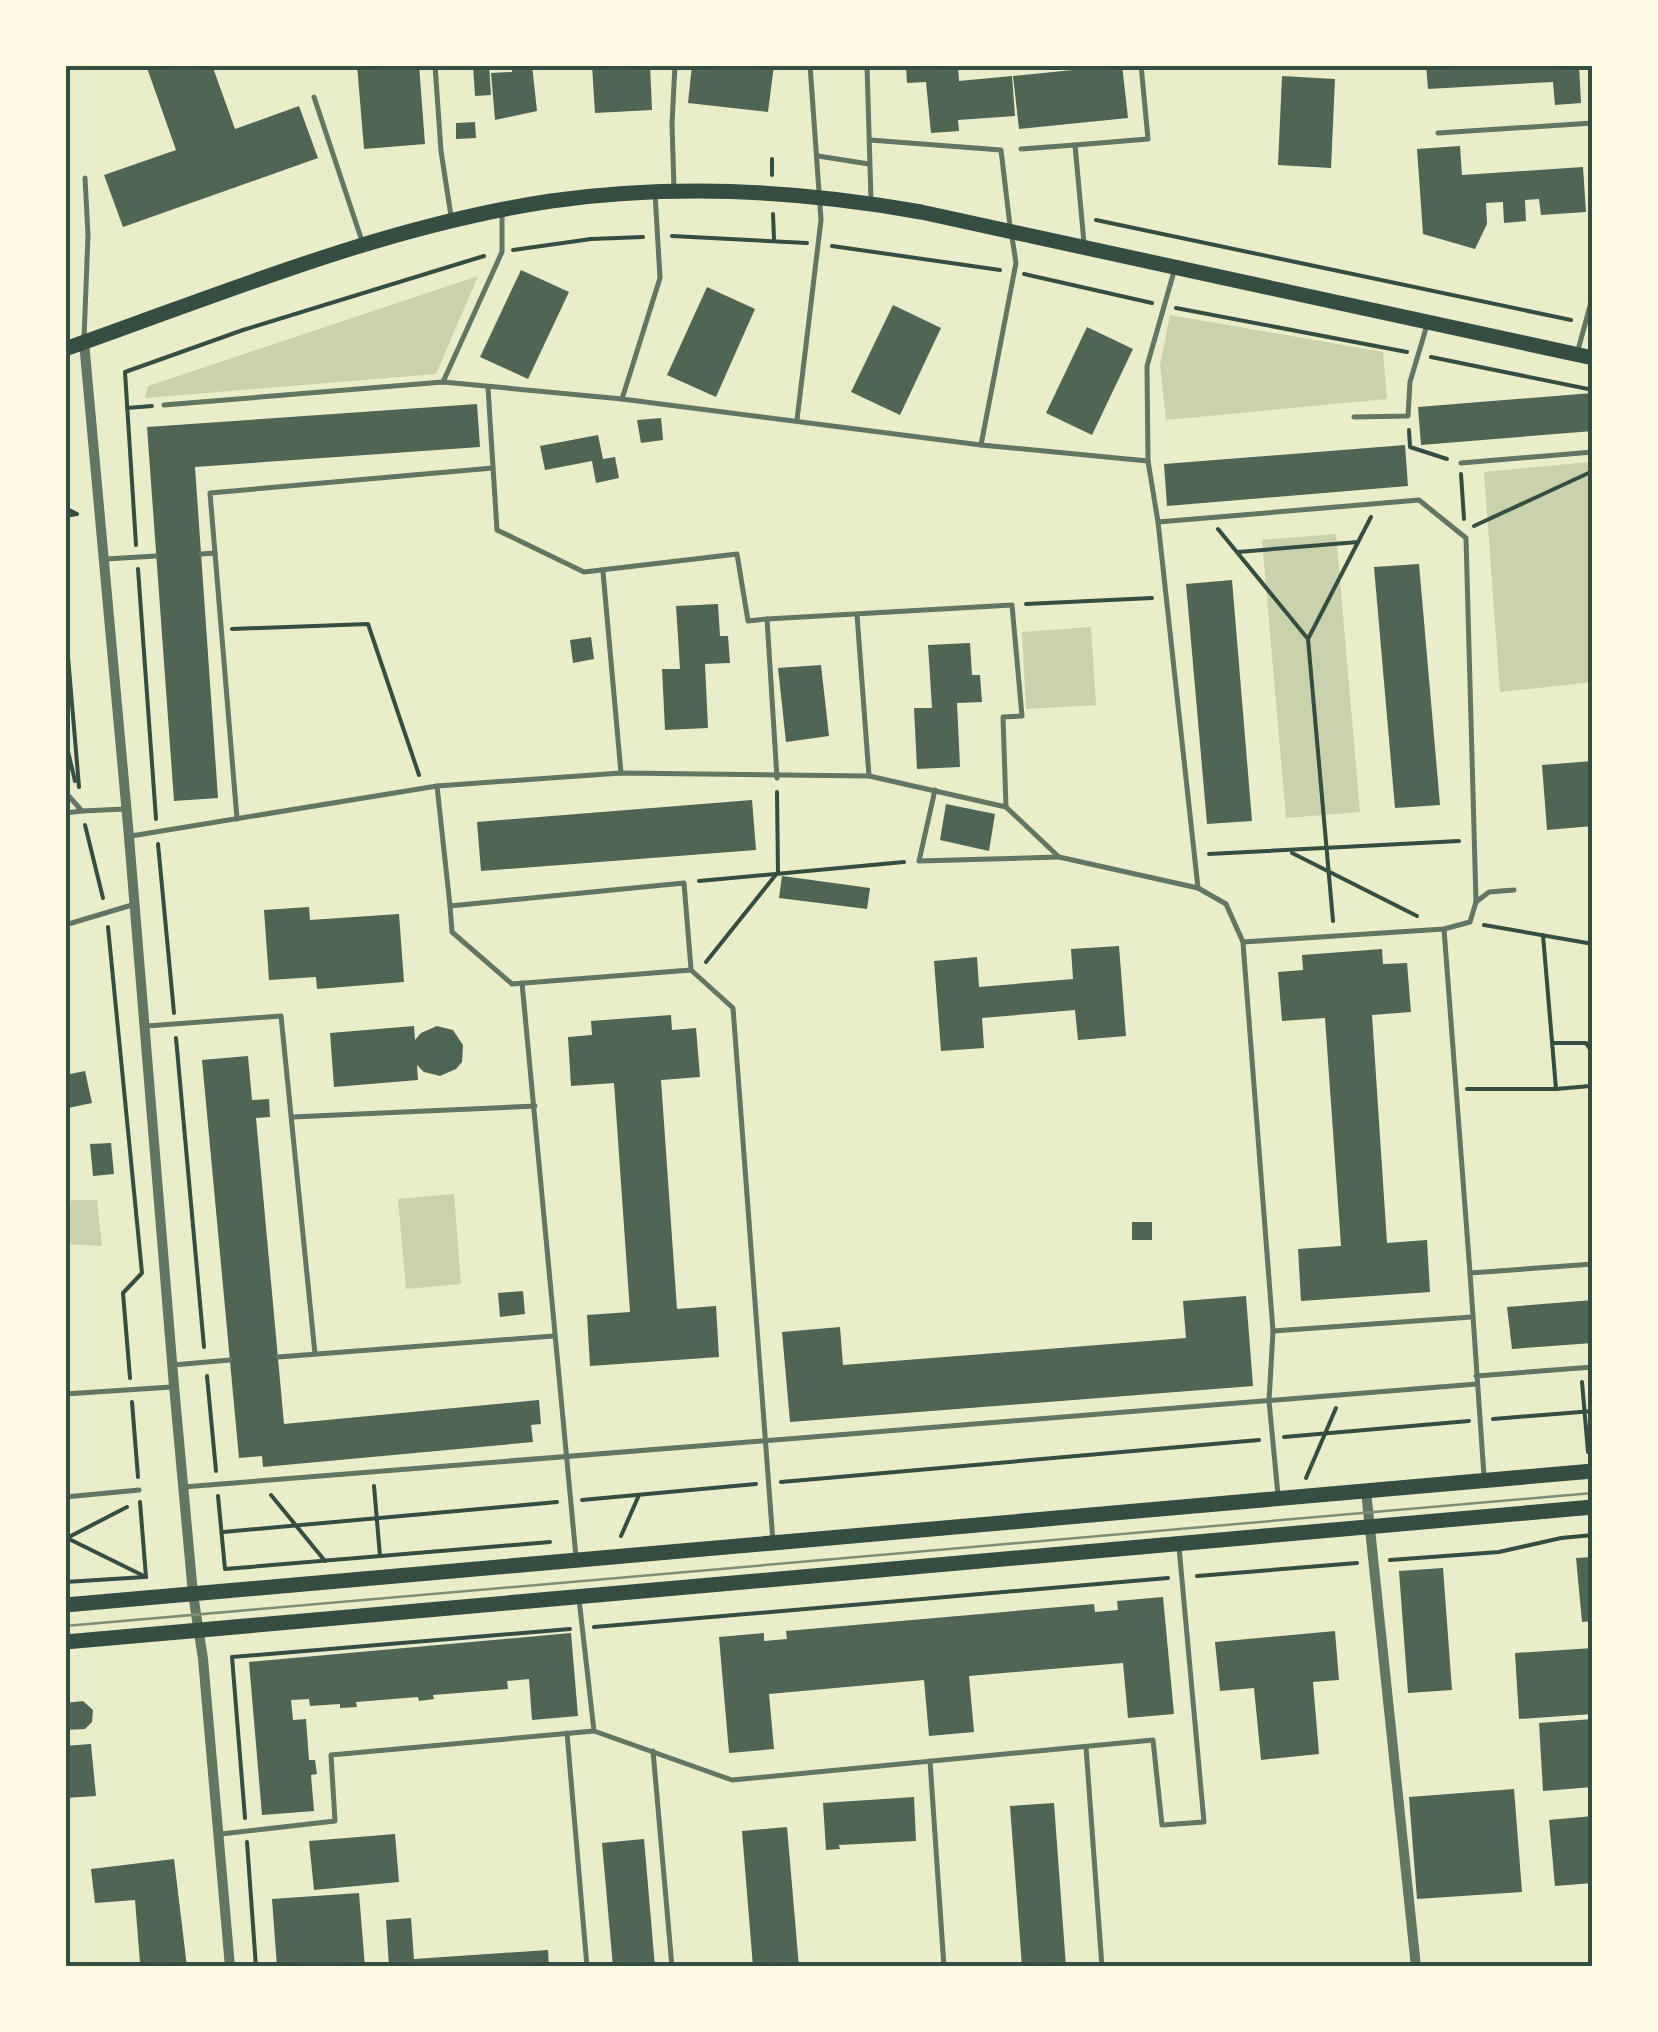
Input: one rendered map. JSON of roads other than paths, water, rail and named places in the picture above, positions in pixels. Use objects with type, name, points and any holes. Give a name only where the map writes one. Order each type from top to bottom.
[{"type":"main road","points":[[65,348],[363,246],[451,221],[586,197],[674,192],[818,196],[871,203],[1176,265],[1585,356]]},
{"type":"main road","points":[[65,1604],[1593,1471]]},
{"type":"main road","points":[[65,1642],[1593,1507]]},
{"type":"street","points":[[84,342],[172,1365],[230,1967]]},
{"type":"street","points":[[1366,1491],[1416,1967]]},
{"type":"lane","points":[[435,65],[451,221]]},
{"type":"lane","points":[[674,192],[672,124],[676,65]]},
{"type":"lane","points":[[797,421],[818,244],[818,156],[810,65]]},
{"type":"lane","points":[[866,65],[871,203]]},
{"type":"lane","points":[[1020,149],[1148,139],[1141,65]]},
{"type":"lane","points":[[314,97],[363,246]]},
{"type":"lane","points":[[1438,134],[1593,123]]},
{"type":"lane","points":[[870,140],[1002,150],[1016,263],[981,445]]},
{"type":"lane","points":[[1075,145],[1084,246]]},
{"type":"lane","points":[[818,156],[869,164]]},
{"type":"lane","points":[[84,178],[88,235],[84,342]]},
{"type":"lane","points":[[622,399],[660,278],[655,193]]},
{"type":"lane","points":[[444,382],[502,252],[502,210]]},
{"type":"lane","points":[[1176,265],[1146,366],[1148,461],[1198,888]]},
{"type":"lane","points":[[1585,356],[1584,322],[1593,295]]},
{"type":"lane","points":[[1354,416],[1408,416],[1410,382],[1428,322]]},
{"type":"lane","points":[[164,405],[444,382],[1148,461]]},
{"type":"lane","points":[[488,388],[497,530],[584,572],[737,554],[748,621],[1012,605],[1022,716],[1003,717],[1006,808]]},
{"type":"lane","points":[[1460,463],[1593,452]]},
{"type":"lane","points":[[237,819],[210,493],[493,468]]},
{"type":"lane","points":[[1158,522],[1419,500],[1466,538],[1476,902],[1470,922],[1444,929],[1242,942]]},
{"type":"lane","points":[[201,554],[215,554]]},
{"type":"lane","points":[[103,559],[156,556]]},
{"type":"lane","points":[[603,571],[621,774]]},
{"type":"lane","points":[[856,615],[869,776]]},
{"type":"lane","points":[[767,619],[777,778]]},
{"type":"lane","points":[[129,837],[437,786],[621,774],[869,776],[1006,808],[1059,857]]},
{"type":"lane","points":[[437,786],[452,932],[512,984],[693,972]]},
{"type":"lane","points":[[936,790],[918,862],[1059,857],[1198,888],[1226,904],[1242,942],[1273,1330],[1269,1401],[1279,1498]]},
{"type":"lane","points":[[65,792],[82,812]]},
{"type":"lane","points":[[65,812],[127,809]]},
{"type":"lane","points":[[450,906],[684,883],[693,972],[733,1008],[773,1543]]},
{"type":"lane","points":[[1476,902],[1489,892],[1514,890]]},
{"type":"lane","points":[[65,926],[134,904]]},
{"type":"lane","points":[[1444,929],[1484,1480]]},
{"type":"lane","points":[[522,983],[577,1560]]},
{"type":"lane","points":[[144,1026],[282,1016],[315,1354]]},
{"type":"lane","points":[[292,1116],[535,1106]]},
{"type":"lane","points":[[1470,1273],[1593,1264]]},
{"type":"lane","points":[[1273,1330],[1472,1317]]},
{"type":"lane","points":[[278,1357],[554,1336]]},
{"type":"lane","points":[[172,1365],[230,1360]]},
{"type":"lane","points":[[183,1487],[1269,1401],[1593,1367]]},
{"type":"lane","points":[[65,1394],[174,1386]]},
{"type":"lane","points":[[65,1496],[139,1490]]},
{"type":"lane","points":[[218,1834],[335,1822],[330,1755],[594,1731],[732,1780],[1153,1740],[1162,1825],[1204,1822],[1179,1541]]},
{"type":"lane","points":[[579,1596],[594,1731]]},
{"type":"lane","points":[[567,1734],[586,1967]]},
{"type":"lane","points":[[1086,1747],[1102,1967]]},
{"type":"lane","points":[[652,1752],[672,1967]]},
{"type":"lane","points":[[930,1761],[944,1967]]},
{"type":"tram line","points":[[65,1626],[1593,1493]]}]
